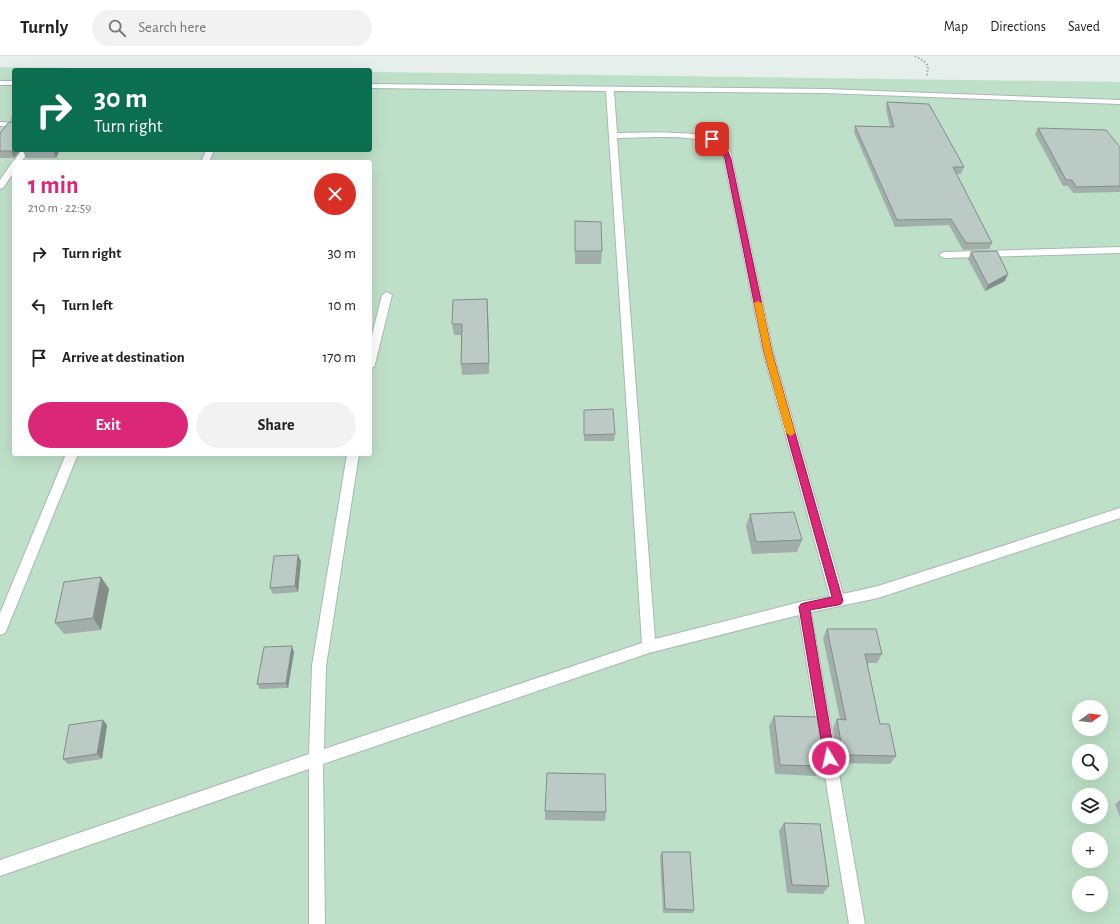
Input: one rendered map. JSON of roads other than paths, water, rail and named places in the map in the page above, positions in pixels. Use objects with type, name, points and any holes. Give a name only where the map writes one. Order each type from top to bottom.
[{"type":"street","points":[[0,83],[12,83]]},
{"type":"street","points":[[372,86],[610,90],[824,90],[1120,102]]},
{"type":"street","points":[[610,90],[650,647]]},
{"type":"street","points":[[0,124],[12,125]]},
{"type":"street","points":[[613,135],[695,136],[712,139],[723,145],[728,159],[768,352],[838,601]]},
{"type":"street","points":[[0,186],[12,169]]},
{"type":"street","points":[[944,255],[1120,250]]},
{"type":"street","points":[[372,356],[387,295]]},
{"type":"street","points":[[0,629],[71,456]]},
{"type":"street","points":[[317,924],[316,759],[319,666],[353,456]]},
{"type":"street","points":[[0,868],[316,759],[650,647],[804,607],[878,592],[1120,513]]},
{"type":"street","points":[[804,607],[857,924]]}]
